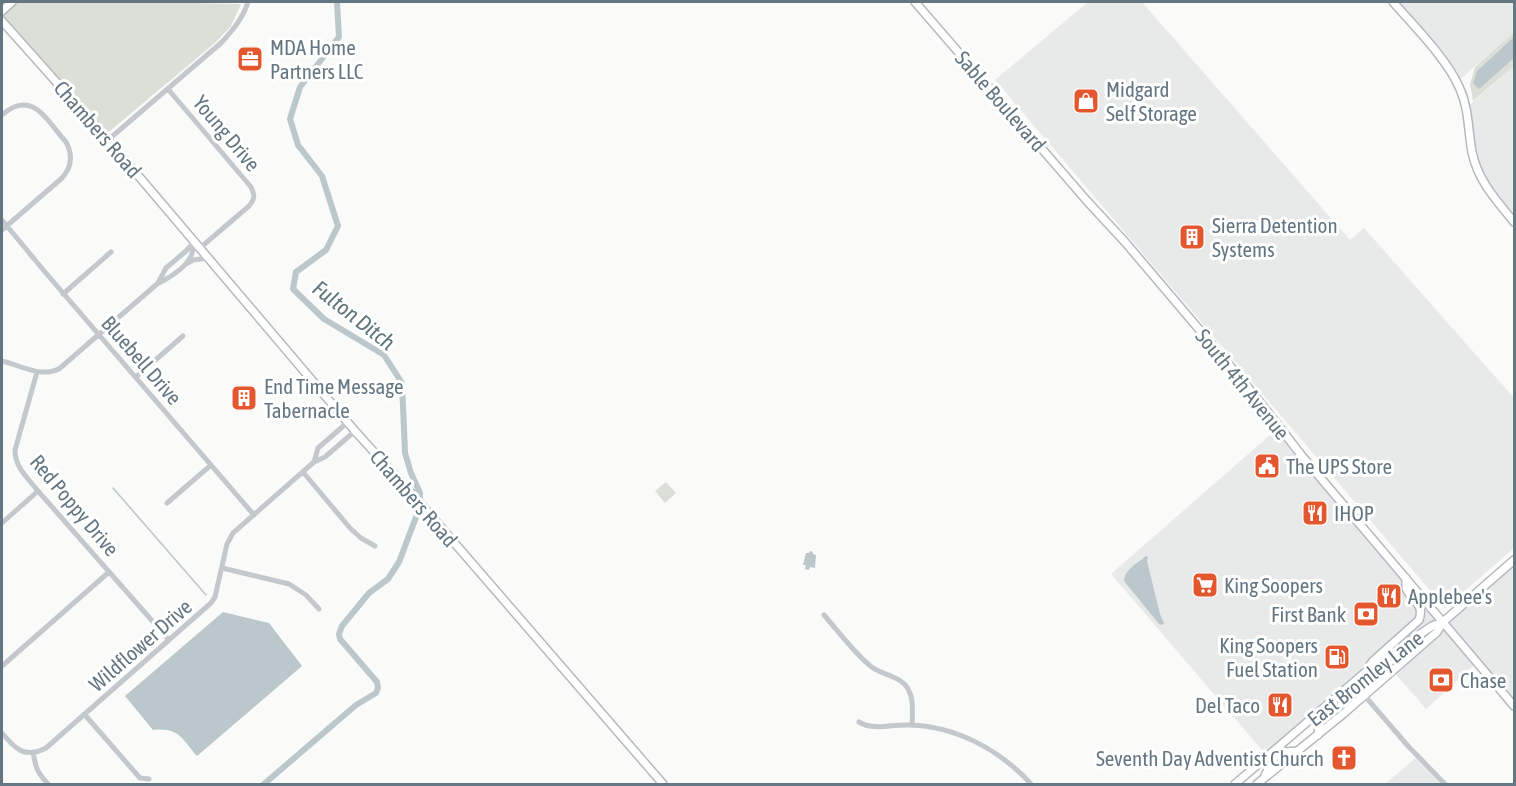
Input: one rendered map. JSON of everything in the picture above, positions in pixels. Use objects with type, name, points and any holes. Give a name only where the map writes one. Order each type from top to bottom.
[{"type":"main road","points":[[2,10],[12,2]]},
{"type":"main road","name":"Sable Boulevard","points":[[915,2],[1087,201]]},
{"type":"main road","points":[[1393,2],[1433,49],[1457,82],[1465,105],[1472,151],[1480,177],[1490,193],[1515,222]]},
{"type":"main road","name":"Chambers Road","points":[[2,21],[108,140],[348,422],[663,784]]},
{"type":"main road","name":"South 4th Avenue","points":[[1087,201],[1220,354],[1302,456],[1515,706]]},
{"type":"main road","name":"East Bromley Lane","points":[[1258,784],[1437,632],[1443,622],[1515,560]]},
{"type":"main road","points":[[1368,670],[1372,661],[1419,620],[1421,608],[1406,587],[1406,578]]},
{"type":"main road","name":"East Bromley Lane","points":[[1235,784],[1368,670],[1432,626],[1443,622]]},
{"type":"main road","points":[[1318,735],[1319,725],[1335,697]]},
{"type":"main road","points":[[1258,784],[1274,760],[1276,749],[1285,752],[1298,751]]},
{"type":"street","points":[[108,140],[221,43],[242,17],[248,2]]},
{"type":"street","name":"Young Drive","points":[[168,89],[251,187],[254,194],[254,199],[249,206],[200,248]]},
{"type":"street","points":[[2,115],[16,105],[26,104],[38,110],[66,142],[71,158],[62,178],[4,228]]},
{"type":"street","name":"Bluebell Drive","points":[[2,220],[4,228],[99,334],[254,515]]},
{"type":"street","points":[[186,264],[191,257],[194,242]]},
{"type":"street","points":[[157,284],[166,268],[194,242]]},
{"type":"street","points":[[63,294],[111,252]]},
{"type":"street","points":[[2,361],[37,372],[56,370],[157,284],[170,278],[193,260],[208,258]]},
{"type":"street","points":[[136,377],[183,336]]},
{"type":"street","name":"Red Poppy Drive","points":[[37,372],[15,450],[15,460],[38,491],[169,640]]},
{"type":"street","name":"Wildflower Drive","points":[[314,462],[318,448],[348,422]]},
{"type":"street","name":"Wildflower Drive","points":[[33,752],[46,748],[211,603],[215,597],[229,540],[233,533],[314,462],[325,457],[356,430]]},
{"type":"street","points":[[167,503],[211,465]]},
{"type":"street","points":[[303,472],[350,528],[375,546]]},
{"type":"street","points":[[2,523],[38,491]]},
{"type":"street","points":[[222,568],[290,584],[306,595],[319,609]]},
{"type":"street","points":[[2,666],[109,572]]},
{"type":"street","points":[[824,615],[870,666],[898,679],[907,688],[913,700],[912,725]]},
{"type":"street","points":[[1364,695],[1402,740],[1445,784]]},
{"type":"street","points":[[85,715],[140,778],[149,779]]},
{"type":"street","points":[[859,722],[869,727],[912,725],[955,734],[993,751],[1031,784]]},
{"type":"street","points":[[2,733],[18,750],[25,753],[33,752],[35,767],[48,784]]},
{"type":"shaded area","points":[[2,2],[241,4],[231,26],[216,42],[104,136],[2,21],[2,11],[6,7]]},
{"type":"shaded area","points":[[1088,2],[1142,2],[1350,240],[1364,228],[1514,398],[1514,548],[1445,608],[995,80]]},
{"type":"shaded area","points":[[1393,2],[1514,2],[1514,32],[1457,82]]},
{"type":"shaded area","points":[[1514,32],[1514,66],[1473,101],[1470,84],[1475,67]]},
{"type":"shaded area","points":[[1514,37],[1514,58],[1479,89],[1473,83],[1477,71]]},
{"type":"shaded area","points":[[1514,66],[1514,222],[1480,177],[1466,108]]},
{"type":"shaded area","points":[[1278,428],[1443,621],[1514,560],[1514,706],[1478,662],[1426,709],[1393,671],[1442,623],[1340,693],[1267,756],[1111,574]]},
{"type":"shaded area","points":[[666,482],[676,493],[665,503],[655,491]]},
{"type":"shaded area","points":[[810,551],[816,555],[815,568],[810,567],[809,570],[805,569],[806,565],[803,565],[806,553]]},
{"type":"shaded area","points":[[1146,556],[1164,623],[1162,625],[1124,581],[1129,570]]},
{"type":"shaded area","points":[[223,612],[269,623],[302,666],[197,756],[174,732],[153,730],[125,696]]},
{"type":"shaded area","points":[[1418,756],[1445,784],[1385,784]]},
{"type":"waterway","name":"Fulton Ditch","points":[[264,784],[356,705],[376,693],[377,682],[340,639],[339,634],[342,626],[369,593],[388,579],[399,562],[418,512],[420,493],[405,453],[402,383],[384,355],[324,319],[293,289],[296,272],[326,250],[338,226],[322,176],[298,145],[290,119],[300,87],[339,37],[337,2]]},
{"type":"waterway","points":[[113,488],[206,595]]},
{"type":"place","name":"MDA Home Partners LLC","points":[[250,59]]},
{"type":"place","name":"Midgard Self Storage","points":[[1086,101]]},
{"type":"place","name":"Sierra Detention Systems","points":[[1192,237]]},
{"type":"place","name":"End Time Message Tabernacle","points":[[244,398]]},
{"type":"place","name":"The UPS Store","points":[[1267,466]]},
{"type":"place","name":"IHOP","points":[[1315,513]]},
{"type":"place","name":"King Soopers","points":[[1205,585]]},
{"type":"place","name":"Applebee's","points":[[1389,596]]},
{"type":"place","name":"First Bank","points":[[1366,614]]},
{"type":"place","name":"King Soopers Fuel Station","points":[[1337,657]]},
{"type":"place","name":"Chase","points":[[1441,680]]},
{"type":"place","name":"Del Taco","points":[[1280,705]]},
{"type":"place","name":"Seventh Day Adventist Church","points":[[1344,758]]}]
